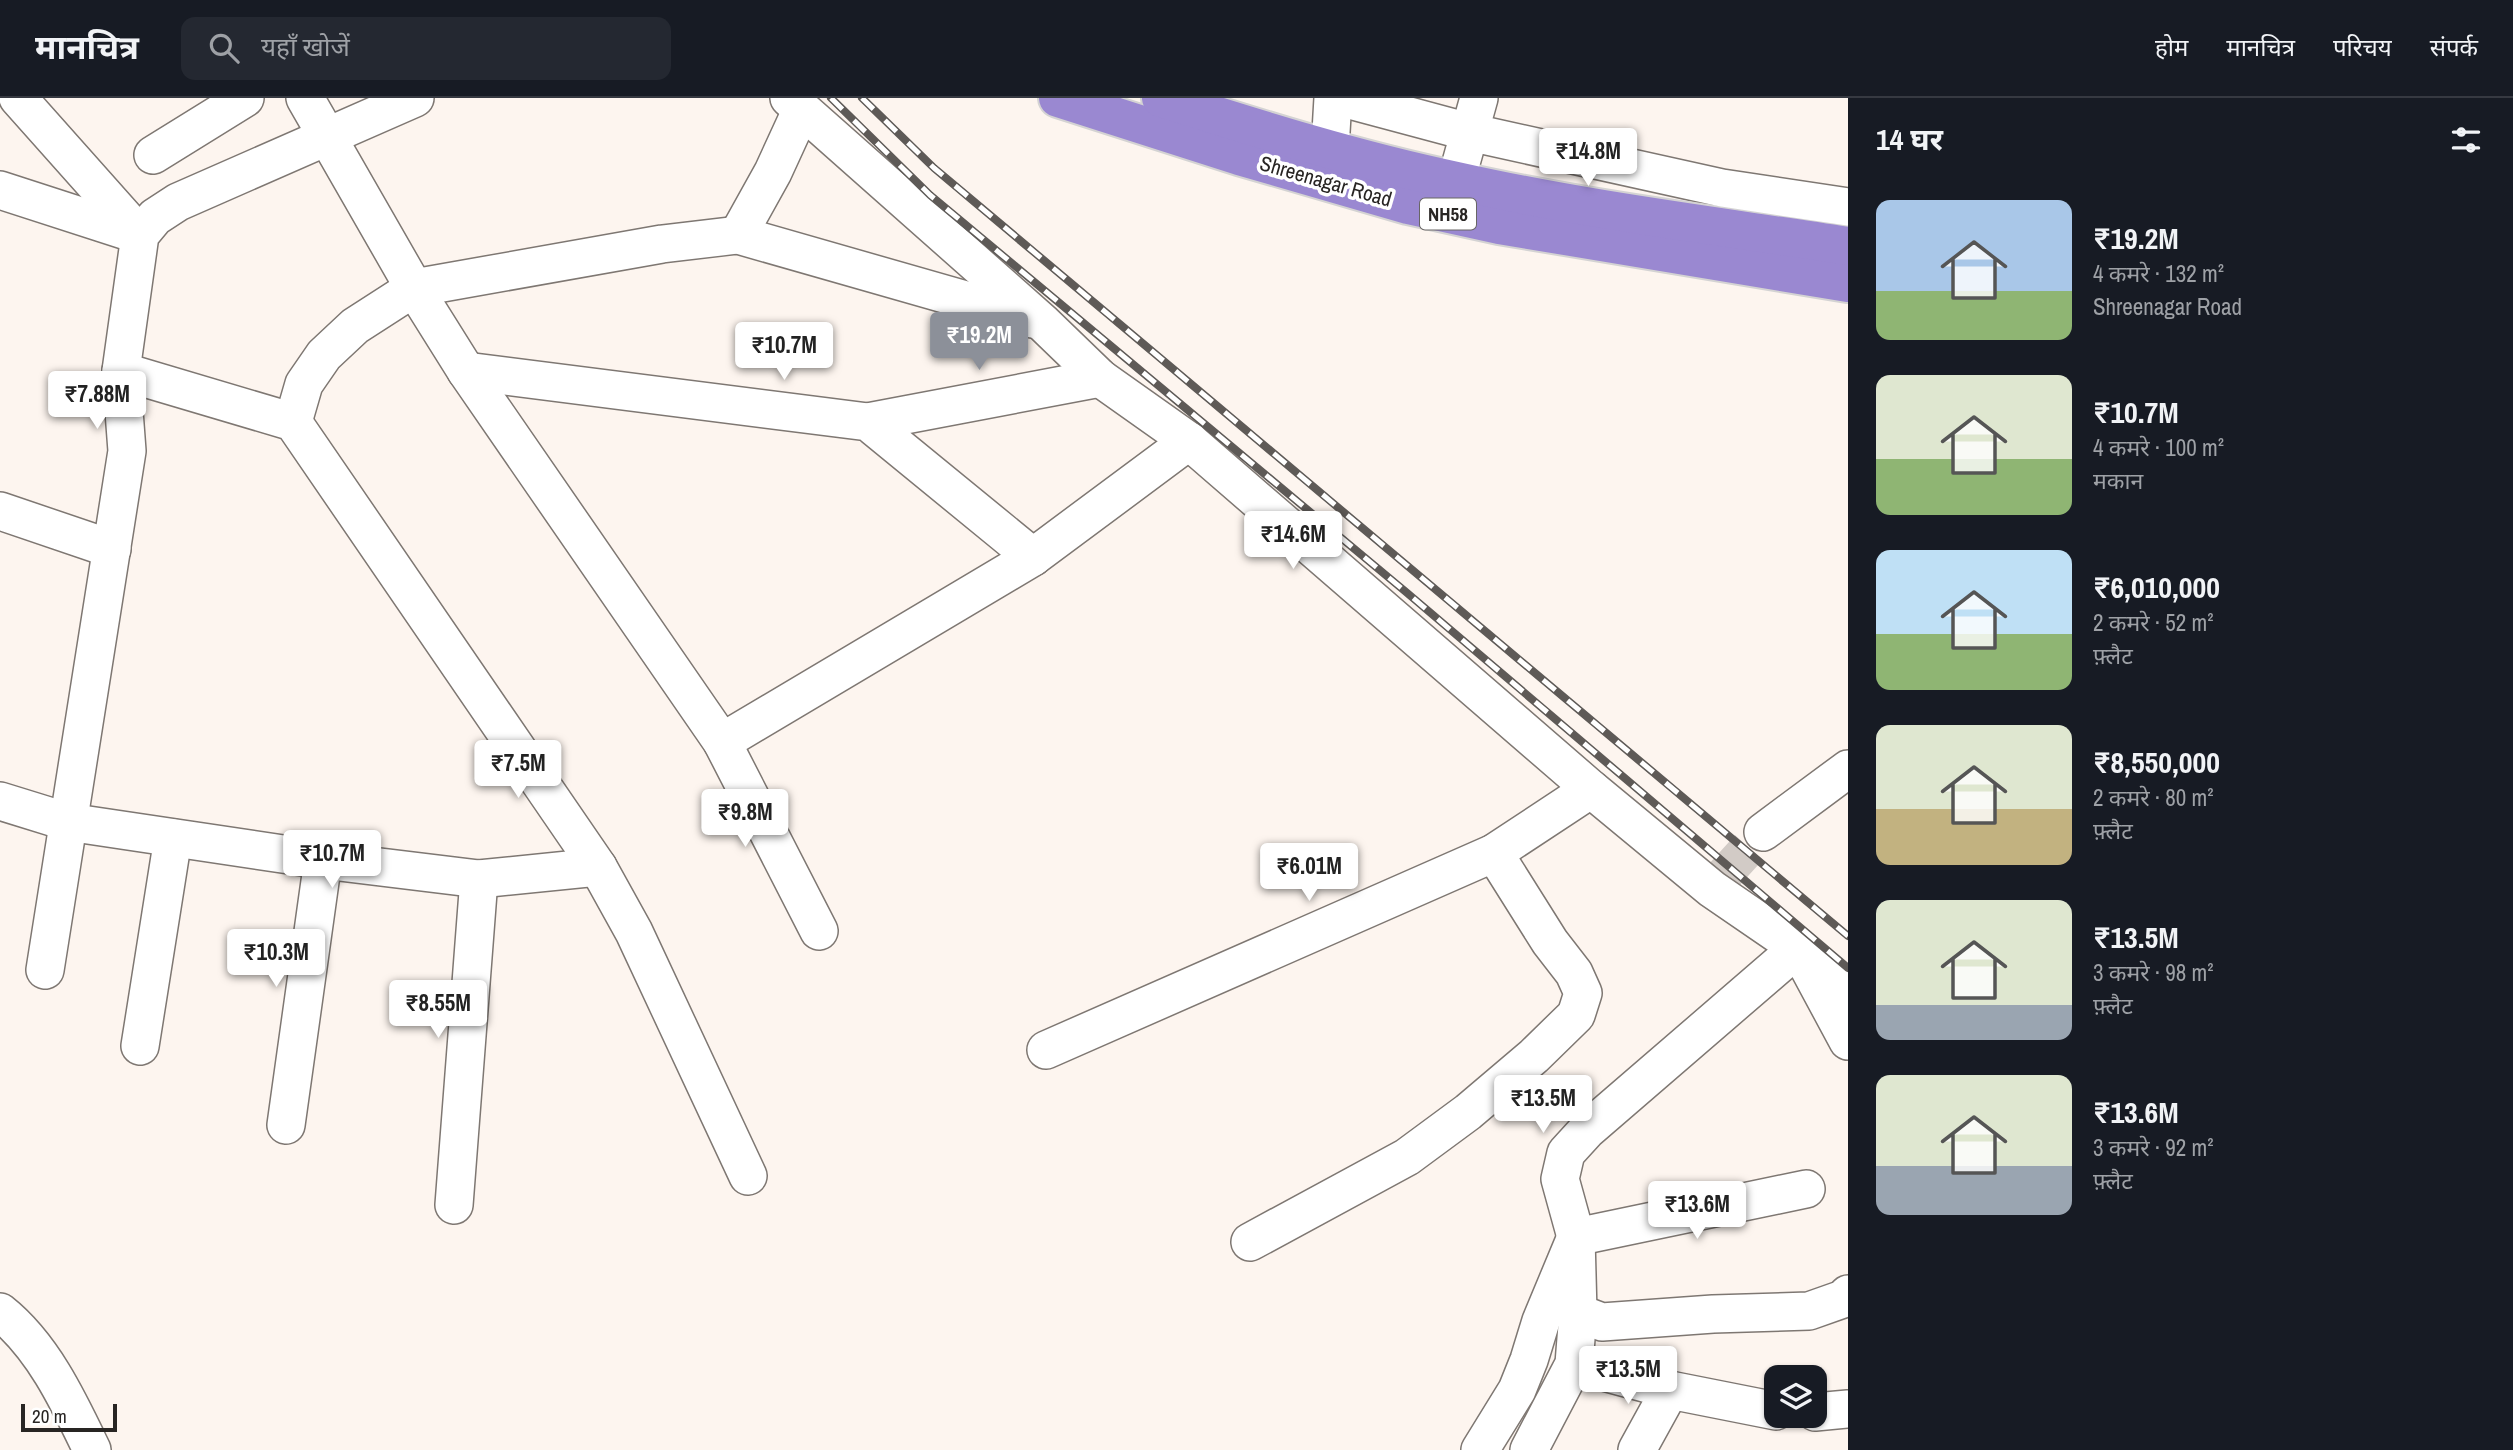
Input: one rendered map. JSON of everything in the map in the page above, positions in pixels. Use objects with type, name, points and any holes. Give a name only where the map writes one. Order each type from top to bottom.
[{"type":"highway","name":"Shreenagar Road","points":[[1058,98],[1239,156],[1408,205],[1512,227],[1848,283]]},
{"type":"highway","name":"Shreenagar Road","points":[[1161,98],[1329,149],[1456,181],[1595,207],[1848,246]]},
{"type":"street","points":[[18,98],[140,235]]},
{"type":"street","points":[[153,155],[246,98]]},
{"type":"street","points":[[304,98],[414,288],[466,371],[722,741],[820,931]]},
{"type":"street","points":[[45,970],[127,452],[121,371],[140,235],[155,217],[178,202],[415,98]]},
{"type":"street","points":[[1329,149],[1333,98]]},
{"type":"street","points":[[1342,98],[1474,115],[1722,188],[1848,207]]},
{"type":"street","points":[[738,235],[773,172],[795,104],[1042,322],[1100,378],[1189,441],[1591,789],[1718,882],[1848,990]]},
{"type":"street","points":[[1456,181],[1474,115]]},
{"type":"street","points":[[0,190],[140,235]]},
{"type":"street","points":[[293,422],[304,384],[324,355],[355,326],[414,288],[662,244],[738,235],[1042,322]]},
{"type":"street","points":[[121,371],[293,422],[598,867],[634,932],[748,1177]]},
{"type":"street","points":[[466,371],[868,422],[1100,378]]},
{"type":"street","points":[[868,422],[1032,557]]},
{"type":"street","points":[[722,741],[1032,557],[1189,441]]},
{"type":"street","points":[[0,511],[112,549]]},
{"type":"street","points":[[1763,832],[1848,769]]},
{"type":"street","points":[[1046,1050],[1494,853],[1591,789]]},
{"type":"street","points":[[0,801],[68,822],[323,860],[479,879],[598,867]]},
{"type":"street","points":[[140,1046],[173,838]]},
{"type":"street","points":[[1250,1242],[1407,1157],[1468,1112],[1534,1056],[1576,1015],[1583,993],[1574,974],[1550,942],[1494,853]]},
{"type":"street","points":[[286,1125],[323,860]]},
{"type":"street","points":[[454,1205],[479,879]]},
{"type":"street","points":[[1798,948],[1848,1041]]},
{"type":"street","points":[[1529,1450],[1574,1364],[1578,1313],[1576,1237],[1560,1179],[1566,1153],[1587,1130],[1798,948]]},
{"type":"street","points":[[1576,1237],[1806,1189]]},
{"type":"street","points":[[1480,1450],[1517,1390],[1541,1321],[1576,1237]]},
{"type":"street","points":[[1578,1313],[1602,1322],[1810,1311],[1843,1299],[1848,1294]]},
{"type":"street","points":[[0,1312],[38,1354],[61,1387],[92,1450]]},
{"type":"street","points":[[1574,1364],[1670,1391],[1764,1409]]},
{"type":"street","points":[[1637,1450],[1670,1391]]},
{"type":"street","points":[[1827,1411],[1848,1409]]},
{"type":"tunnel","points":[[1724,875],[1763,832]]},
{"type":"railway","points":[[831,98],[930,195],[1406,592],[1848,968]]},
{"type":"railway","points":[[862,98],[934,168],[1848,936]]}]
